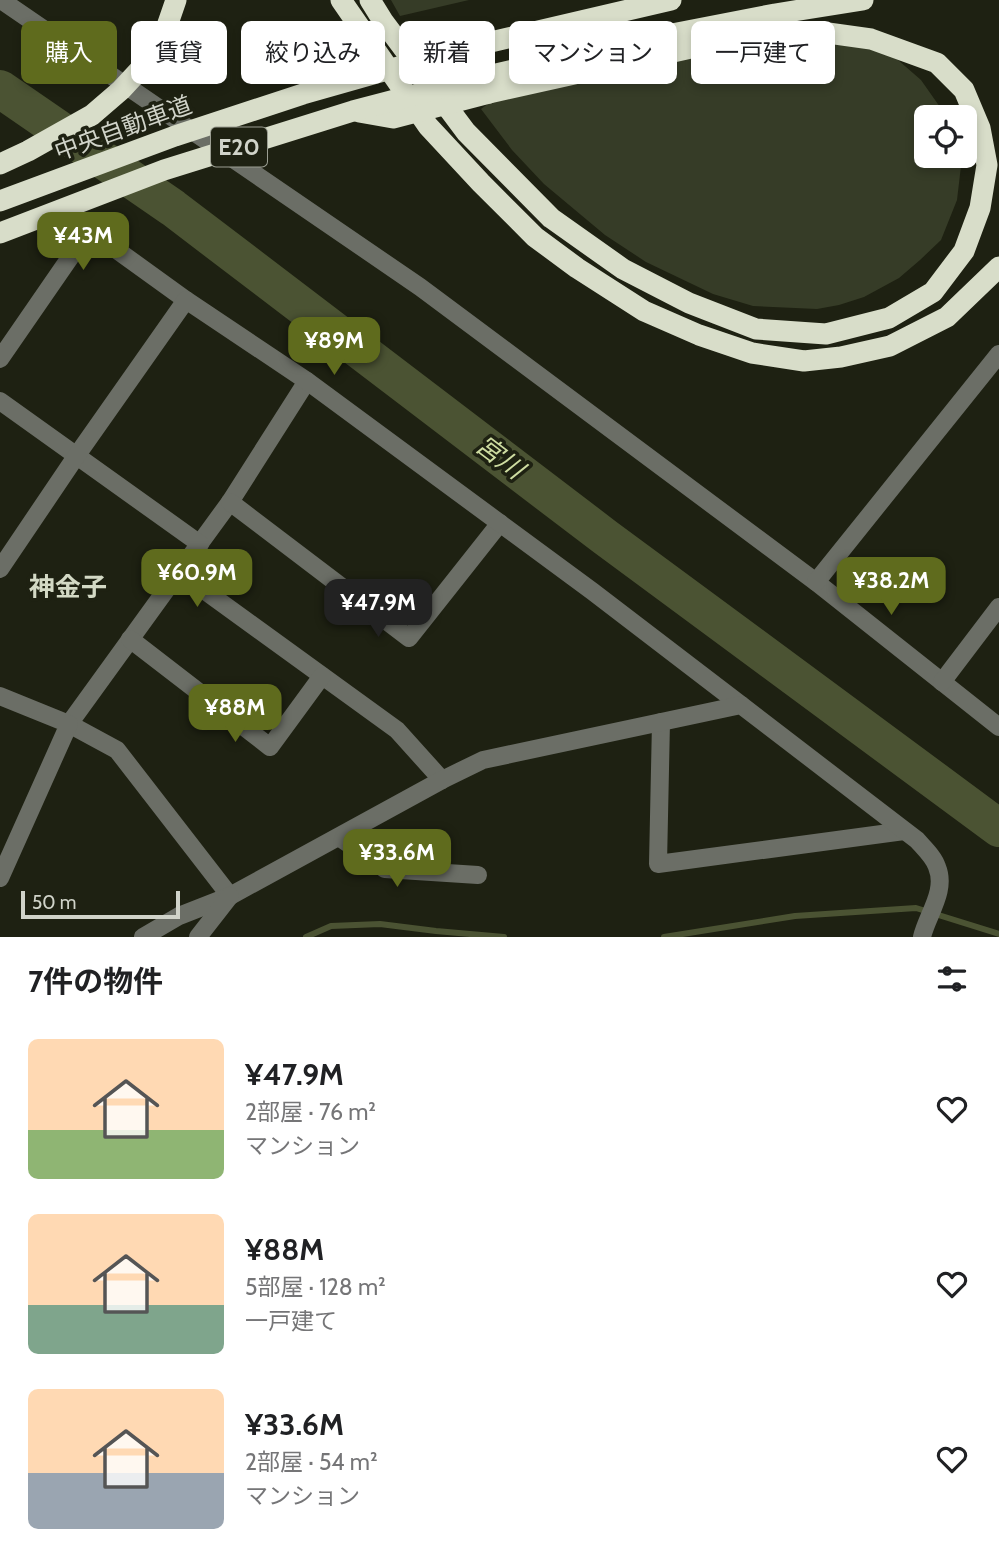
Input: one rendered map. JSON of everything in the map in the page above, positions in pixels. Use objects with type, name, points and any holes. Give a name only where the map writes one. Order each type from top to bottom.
[{"type":"highway","points":[[0,164],[92,115],[121,90],[146,63],[165,32],[176,0]]},
{"type":"highway","points":[[341,0],[428,126],[535,237],[644,311],[698,335],[752,353],[804,360],[842,357],[890,346],[947,317],[999,267]]},
{"type":"highway","points":[[370,0],[466,132],[551,218],[623,269],[689,303],[756,328],[825,334],[889,318],[933,292],[964,251],[980,208],[987,165],[980,128],[964,90],[937,63],[870,39],[828,33],[772,33],[486,85]]},
{"type":"highway","name":"中央自動車道","points":[[0,201],[175,136],[303,94],[465,48],[671,0]]},
{"type":"highway","name":"E20","points":[[0,233],[164,170],[353,111],[486,85],[641,40],[863,0]]},
{"type":"street","points":[[1,0],[420,287],[816,582],[999,727]]},
{"type":"street","points":[[0,359],[89,230],[186,300],[307,381],[500,523],[917,840],[937,867],[940,879],[938,895],[923,935]]},
{"type":"street","points":[[0,569],[186,300]]},
{"type":"street","points":[[816,582],[999,354]]},
{"type":"street","points":[[0,878],[69,724],[230,502],[307,381]]},
{"type":"street","points":[[0,401],[200,544]]},
{"type":"street","points":[[230,502],[409,638],[500,523]]},
{"type":"street","points":[[179,572],[397,730],[442,780]]},
{"type":"street","points":[[942,681],[999,607]]},
{"type":"street","points":[[130,639],[270,747],[322,676]]},
{"type":"street","points":[[0,696],[69,724],[117,750],[230,896]]},
{"type":"street","points":[[143,937],[179,916],[230,896],[483,760],[741,705]]},
{"type":"street","points":[[661,722],[658,864],[904,831]]},
{"type":"street","points":[[339,837],[385,869],[478,875]]},
{"type":"street","points":[[198,937],[230,896]]},
{"type":"green space","points":[[391,0],[469,0],[400,16]]},
{"type":"green space","points":[[835,42],[872,47],[898,60],[921,80],[939,105],[914,105],[914,168],[961,168],[957,200],[941,240],[899,278],[864,297],[817,309],[753,306],[713,294],[646,262],[605,235],[544,184],[512,150],[481,109],[502,93],[546,84],[677,84],[677,57],[691,54],[691,84],[835,84]]},
{"type":"waterway","name":"宮川","points":[[0,89],[173,208],[605,537],[999,828]]},
{"type":"waterway","points":[[664,937],[795,916],[916,908],[999,934]]},
{"type":"waterway","points":[[306,937],[331,926],[380,924],[504,937]]},
{"type":"district","name":"神金子","points":[[68,587]]}]
